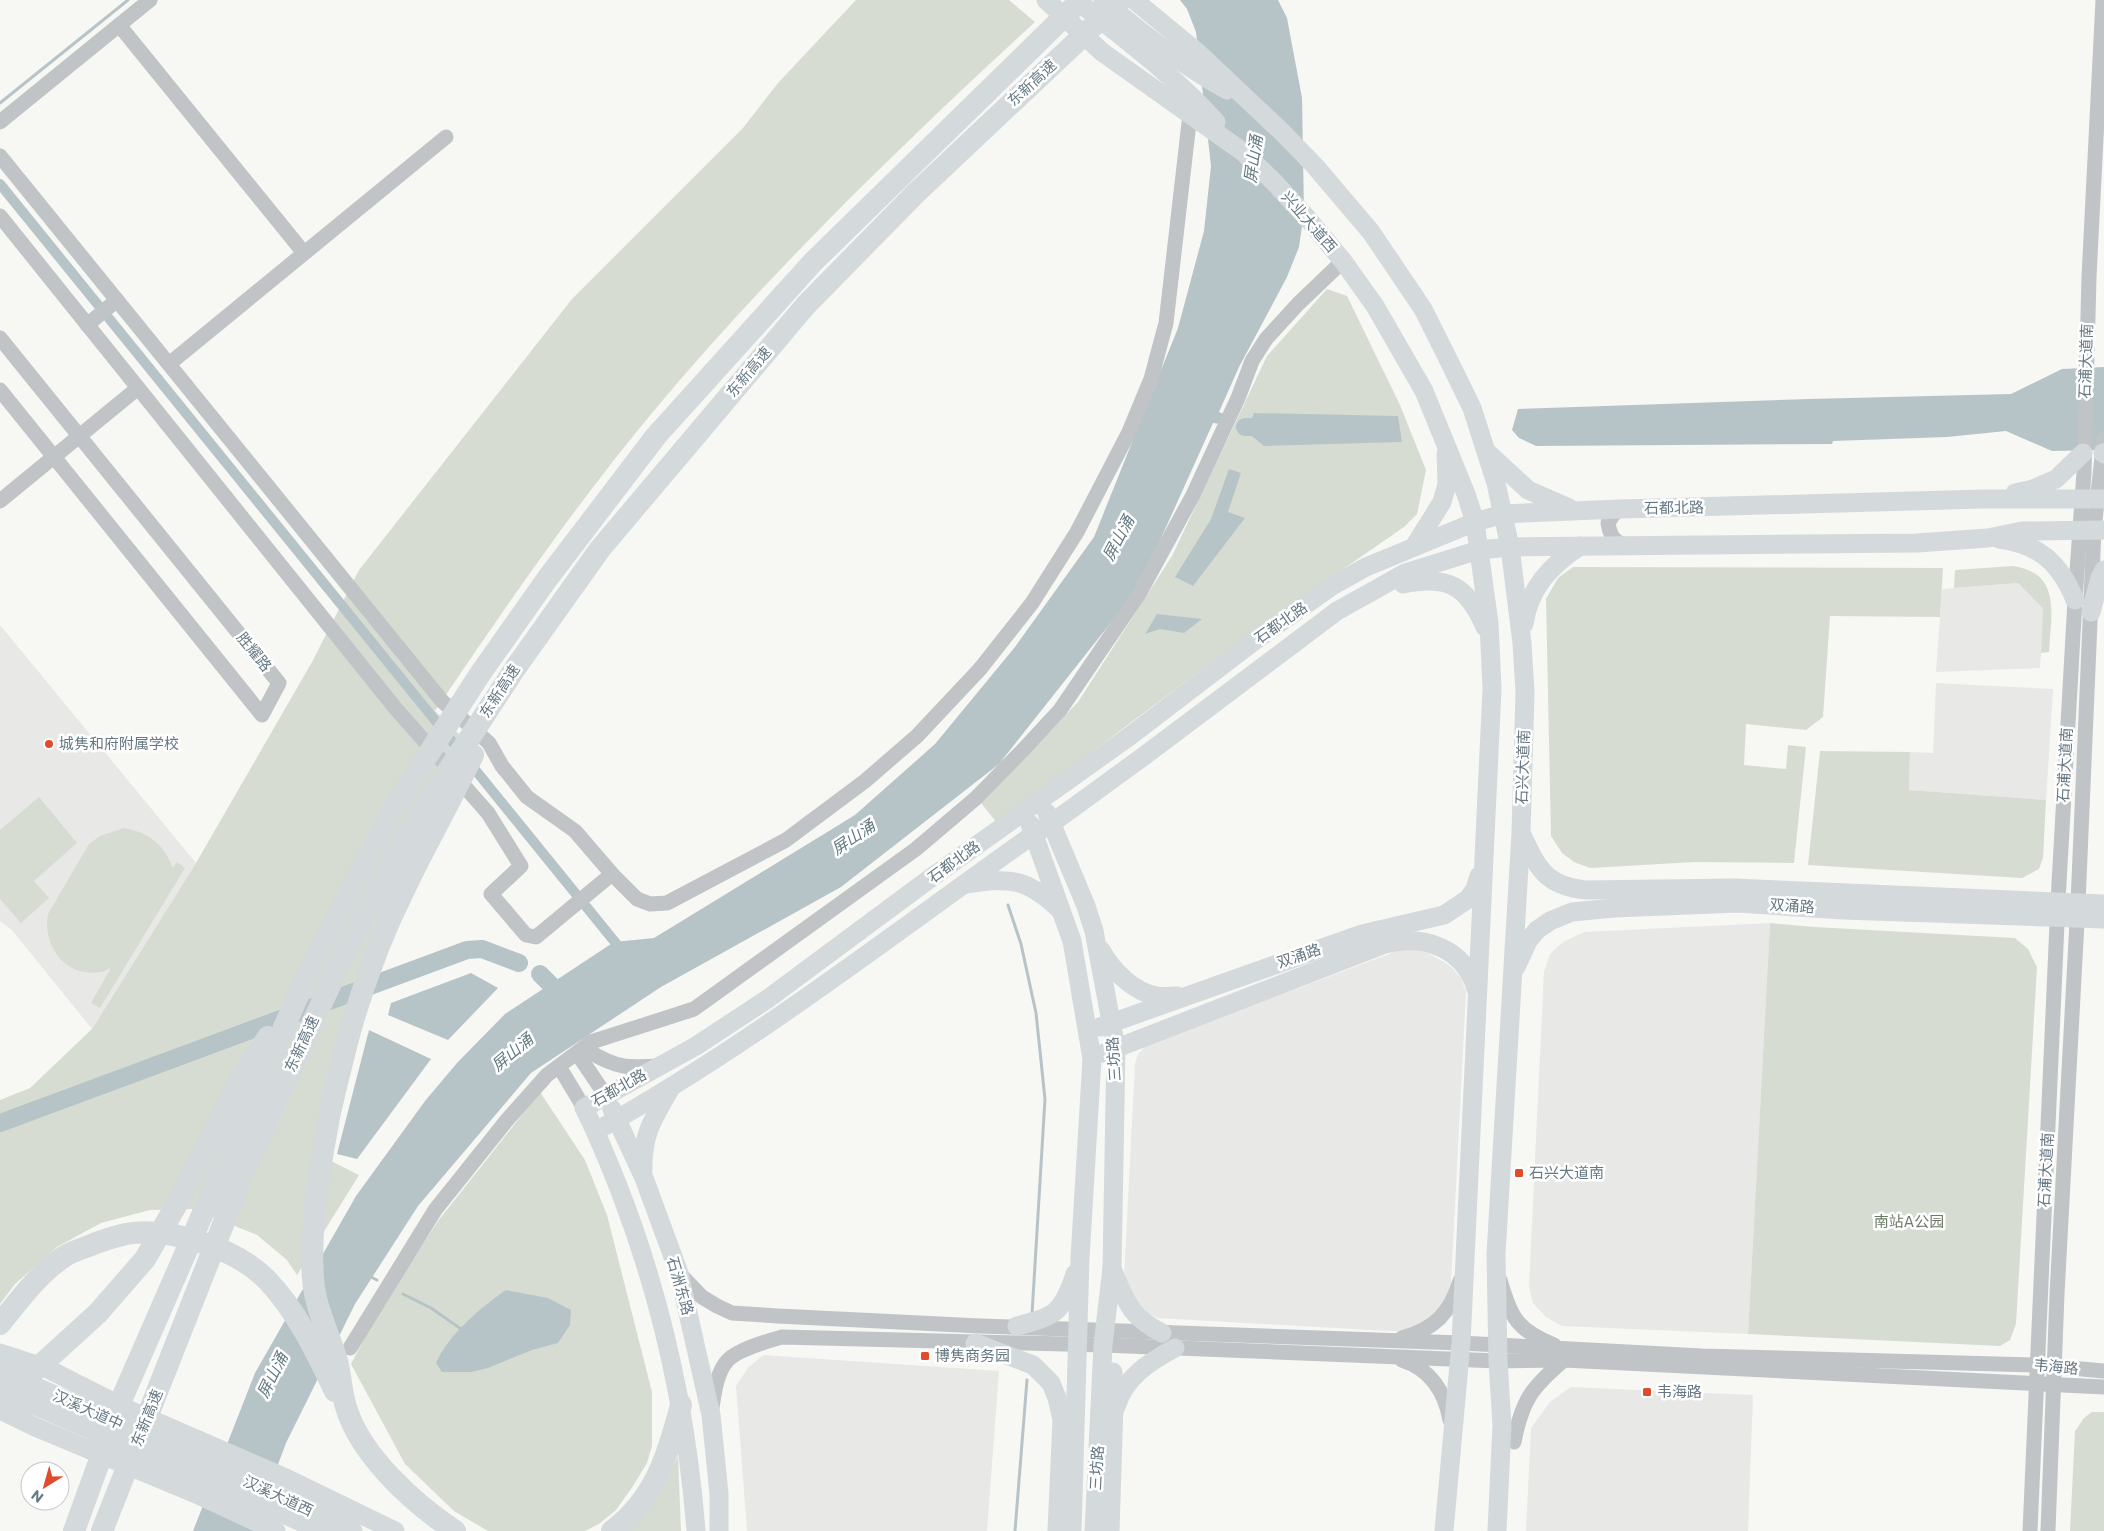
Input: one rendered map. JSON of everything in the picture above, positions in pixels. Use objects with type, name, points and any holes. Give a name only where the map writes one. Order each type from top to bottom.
[{"type":"highway","name":"东新高速","points":[[74,1531],[124,1396],[303,984],[393,809],[480,674],[541,587],[656,436],[813,262],[1081,0]]},
{"type":"highway","name":"东新高速","points":[[102,1531],[247,1164],[337,970],[410,829],[516,667],[600,549],[806,305],[916,193],[1121,0]]},
{"type":"highway","points":[[455,1531],[439,1520],[392,1478],[358,1437],[346,1407],[337,1360],[318,1309],[313,1280],[315,1203],[328,1124],[356,1013],[381,943],[406,886],[516,667]]},
{"type":"highway","points":[[0,1406],[31,1374],[98,1313],[145,1259],[181,1197],[241,1078],[303,984]]},
{"type":"highway","points":[[0,1324],[42,1275],[66,1255],[92,1244],[127,1234],[166,1234],[199,1241],[233,1254],[266,1280],[286,1302],[306,1334],[358,1437],[386,1479],[438,1531]]},
{"type":"highway","points":[[612,1531],[634,1511],[652,1486],[670,1447],[681,1405]]},
{"type":"main road","name":"兴业大道西","points":[[1046,0],[1102,52],[1198,114],[1243,152],[1308,219],[1343,261],[1375,306],[1424,391],[1466,494],[1474,522]]},
{"type":"main road","points":[[1076,0],[1148,59],[1198,114]]},
{"type":"main road","points":[[1103,0],[1150,40],[1198,74],[1250,103]]},
{"type":"main road","points":[[1134,0],[1196,51],[1282,132],[1315,166],[1371,232],[1422,309],[1472,408],[1487,452],[1503,514]]},
{"type":"main road","points":[[1414,547],[1442,502],[1447,484],[1446,443]]},
{"type":"main road","points":[[1487,452],[1528,490],[1578,511]]},
{"type":"main road","points":[[1983,499],[2033,489],[2056,479],[2083,453]]},
{"type":"main road","name":"石都北路","points":[[584,1108],[696,1046],[766,1000],[928,880],[1130,736],[1253,642],[1332,586],[1366,567],[1474,522],[1503,514],[1620,509],[1983,499],[2094,499]]},
{"type":"main road","points":[[2018,500],[2031,508],[2033,514],[2033,521],[2022,531]]},
{"type":"main road","name":"石兴大道南","points":[[1497,1531],[1502,1425],[1496,1261],[1521,833],[1525,692],[1522,643],[1510,547],[1503,514]]},
{"type":"main road","points":[[1444,1531],[1464,1270],[1491,671],[1490,640],[1474,522]]},
{"type":"main road","points":[[1988,538],[2022,531],[2092,530]]},
{"type":"main road","points":[[1988,538],[2016,541],[2033,548],[2059,570],[2075,600]]},
{"type":"main road","name":"石都北路","points":[[596,1131],[672,1088],[709,1064],[877,948],[962,885],[1052,823],[1336,611],[1405,573],[1479,550],[1510,547],[1916,543],[1988,538]]},
{"type":"main road","points":[[1522,643],[1527,606],[1537,588],[1559,560],[1581,545]]},
{"type":"main road","points":[[1366,567],[1380,570],[1382,576],[1379,582],[1366,594]]},
{"type":"main road","points":[[2091,612],[2104,570]]},
{"type":"main road","points":[[1366,594],[1394,585],[1425,579],[1446,582],[1462,591],[1478,611],[1490,640]]},
{"type":"main road","points":[[1491,671],[1504,658],[1512,659],[1524,670]]},
{"type":"main road","points":[[1130,736],[1125,743],[1125,750],[1130,757],[1136,759],[1144,756]]},
{"type":"main road","name":"三坊路","points":[[1042,800],[1095,936],[1116,1048],[1112,1268],[1103,1337],[1094,1531]]},
{"type":"main road","name":"三坊路","points":[[1024,812],[1034,834],[1072,941],[1092,1059],[1080,1258],[1072,1531]]},
{"type":"main road","name":"双涌路","points":[[1521,833],[1536,864],[1550,878],[1568,888],[1586,890],[1734,888],[2077,910],[2104,919]]},
{"type":"main road","name":"双涌路","points":[[1088,1032],[1362,934],[1444,915],[1468,899],[1475,889],[1484,858]]},
{"type":"main road","points":[[928,880],[939,877],[945,879],[950,888],[946,898]]},
{"type":"main road","points":[[962,885],[994,880],[1022,882],[1037,890],[1061,912]]},
{"type":"main road","name":"双涌路","points":[[1512,975],[1528,942],[1537,930],[1572,912],[1738,902],[1843,910],[2058,909]]},
{"type":"main road","name":"双涌路","points":[[2077,910],[2104,904]]},
{"type":"main road","points":[[1072,941],[1071,930],[1080,922],[1087,924],[1116,972],[1129,984],[1157,996],[1188,996]]},
{"type":"main road","name":"双涌路","points":[[1092,1059],[1116,1048],[1397,941],[1417,940],[1444,949],[1465,966],[1472,977],[1477,992]]},
{"type":"main road","points":[[696,1046],[690,1058],[695,1065],[701,1067],[709,1064]]},
{"type":"main road","points":[[644,1178],[643,1150],[646,1135],[657,1111],[672,1088]]},
{"type":"main road","name":"石洲东路","points":[[606,1096],[644,1178],[679,1273],[711,1415],[719,1494],[719,1531]]},
{"type":"main road","name":"石洲东路","points":[[584,1108],[596,1131],[631,1222],[669,1351],[681,1405],[696,1531]]},
{"type":"main road","points":[[1469,1160],[1476,1206],[1478,1254],[1488,1260],[1496,1261]]},
{"type":"main road","points":[[631,1222],[634,1207],[643,1202],[649,1204],[656,1214]]},
{"type":"main road","points":[[1017,1326],[1049,1317],[1057,1311],[1068,1294],[1080,1258]]},
{"type":"main road","points":[[1112,1268],[1129,1307],[1145,1324],[1162,1333]]},
{"type":"main road","points":[[979,1337],[1032,1365],[1051,1383],[1057,1398],[1062,1420],[1056,1531]]},
{"type":"main road","points":[[1103,1337],[1113,1374],[1110,1531]]},
{"type":"main road","points":[[1113,1416],[1119,1396],[1131,1379],[1159,1356],[1175,1348]]},
{"type":"main road","points":[[1498,1354],[1509,1398],[1514,1442],[1510,1531]]},
{"type":"main road","points":[[4,1361],[46,1368],[127,1409],[202,1468],[274,1530]]},
{"type":"main road","name":"汉溪大道中","points":[[0,1391],[34,1407],[202,1468]]},
{"type":"main road","points":[[0,1410],[35,1427],[202,1468],[288,1479],[395,1531]]},
{"type":"main road","name":"汉溪大道西","points":[[202,1468],[321,1531]]},
{"type":"main road","name":"汉溪大道西","points":[[202,1468],[353,1531]]},
{"type":"street","points":[[0,122],[150,0]]},
{"type":"street","name":"石浦大道南","points":[[2094,499],[2083,453],[2103,0]]},
{"type":"street","points":[[119,25],[304,253]]},
{"type":"street","points":[[0,156],[442,701],[489,743],[502,766],[527,797],[575,831],[612,874],[637,899],[650,904],[667,903],[786,840],[865,781],[917,736],[980,668],[1032,603],[1077,532],[1129,432],[1150,379],[1166,322],[1198,114]]},
{"type":"street","points":[[169,364],[446,137]]},
{"type":"street","points":[[0,216],[396,709],[488,813],[521,866],[491,894],[526,935],[536,937],[612,874]]},
{"type":"street","points":[[350,1348],[435,1210],[507,1120],[546,1075],[591,1042],[694,1009],[916,849],[973,801],[1060,710],[1139,594],[1193,495],[1238,398],[1252,361],[1266,339],[1298,304],[1343,261]]},
{"type":"street","points":[[88,325],[117,300]]},
{"type":"street","name":"胜耀路","points":[[0,338],[279,683],[262,716],[0,390]]},
{"type":"street","points":[[0,501],[138,388]]},
{"type":"street","points":[[2083,453],[2089,458],[2096,458],[2104,449]]},
{"type":"street","name":"石浦大道南","points":[[2048,1531],[2056,1294],[2090,639],[2092,530],[2094,499],[2104,449]]},
{"type":"street","points":[[1620,509],[1608,523],[1610,535],[1616,542],[1626,545]]},
{"type":"street","name":"石浦大道南","points":[[2030,1531],[2072,641],[2075,600],[2092,530]]},
{"type":"street","points":[[2072,641],[2075,633],[2080,630],[2084,630],[2090,639]]},
{"type":"street","name":"石洲东路","points":[[606,1096],[586,1055],[629,1068],[658,1066]]},
{"type":"street","name":"石洲东路","points":[[563,1073],[584,1108]]},
{"type":"street","points":[[1496,1261],[1504,1296],[1519,1325],[1566,1355],[1545,1376],[1528,1399],[1519,1416],[1514,1442]]},
{"type":"street","points":[[1390,1342],[1411,1336],[1441,1318],[1453,1301],[1464,1270]]},
{"type":"street","points":[[679,1273],[702,1297],[732,1312],[979,1337],[1017,1326],[1079,1337]]},
{"type":"street","points":[[2040,1294],[2056,1294]]},
{"type":"street","points":[[778,1316],[773,1320],[774,1328],[782,1337]]},
{"type":"street","points":[[711,1415],[715,1385],[728,1360],[758,1344],[782,1337],[1103,1337],[1162,1333],[1390,1342],[1459,1351]]},
{"type":"street","points":[[1103,1337],[1175,1348],[1391,1357],[1459,1351]]},
{"type":"street","name":"韦海路","points":[[1459,1351],[1498,1354],[1702,1356],[2038,1365],[2104,1371]]},
{"type":"street","name":"韦海路","points":[[1566,1355],[2104,1387]]},
{"type":"street","points":[[1391,1357],[1412,1364],[1433,1380],[1447,1403],[1452,1432]]},
{"type":"street","points":[[2032,1479],[2034,1473],[2044,1470],[2050,1481]]},
{"type":"shaded area","points":[[2018,583],[2044,608],[2040,668],[1936,672],[1942,589]]},
{"type":"shaded area","name":"城隽和府附属学校","points":[[0,625],[196,863],[92,1029],[12,930],[0,921]]},
{"type":"shaded area","points":[[1936,683],[2053,689],[2046,800],[1909,790],[1910,752],[1933,753]]},
{"type":"shaded area","points":[[1770,923],[1748,1334],[1562,1326],[1546,1317],[1533,1303],[1529,1286],[1544,972],[1550,954],[1563,942],[1584,932]]},
{"type":"shaded area","points":[[1405,948],[1428,953],[1449,965],[1461,978],[1466,992],[1451,1284],[1449,1294],[1443,1306],[1431,1318],[1407,1332],[1158,1318],[1140,1310],[1124,1278],[1135,1064],[1138,1054],[1147,1045]]},
{"type":"shaded area","name":"博隽商务园","points":[[763,1355],[999,1371],[987,1531],[747,1531],[736,1386],[748,1368]]},
{"type":"shaded area","points":[[1571,1387],[1753,1395],[1748,1531],[1526,1531],[1531,1428],[1550,1402]]},
{"type":"green space","points":[[856,0],[1009,0],[1035,22],[935,115],[837,211],[742,310],[697,361],[594,485],[513,597],[435,711],[481,755],[375,976],[329,1160],[359,1175],[297,1275],[287,1260],[257,1235],[192,1209],[150,1210],[101,1223],[57,1247],[15,1284],[0,1304],[0,1100],[30,1088],[92,1029],[196,863],[312,662],[359,570],[572,299],[743,128],[778,83]]},
{"type":"green space","points":[[1327,289],[1347,296],[1400,405],[1426,470],[1417,514],[1404,527],[1245,637],[997,823],[981,803],[1078,702],[1172,556],[1267,356]]},
{"type":"green space","points":[[2013,566],[2029,570],[2040,577],[2046,587],[2050,598],[2051,610],[2049,652],[2041,653],[2043,608],[2018,583],[1954,588],[1955,570]]},
{"type":"green space","points":[[1573,567],[1943,568],[1940,617],[1830,616],[1823,717],[1806,730],[1746,724],[1744,765],[1786,769],[1788,745],[1806,747],[1794,863],[1695,862],[1590,868],[1574,862],[1562,853],[1551,836],[1546,599],[1558,578]]},
{"type":"green space","points":[[1820,751],[1910,752],[1909,790],[2046,800],[2043,858],[2039,869],[2022,878],[1808,865]]},
{"type":"green space","points":[[39,797],[77,843],[34,881],[49,898],[21,923],[0,899],[0,830]]},
{"type":"green space","points":[[124,828],[141,833],[154,841],[165,852],[173,868],[177,862],[185,868],[100,1008],[91,1003],[111,968],[101,972],[87,973],[76,970],[67,964],[53,948],[47,926],[48,914],[89,844],[100,836]]},
{"type":"green space","name":"南站A公园","points":[[1770,923],[2015,938],[2028,949],[2037,967],[2016,1324],[2010,1340],[2000,1346],[1748,1334]]},
{"type":"green space","points":[[540,1092],[585,1160],[607,1215],[652,1392],[652,1446],[647,1463],[633,1486],[616,1510],[599,1524],[585,1531],[488,1531],[454,1511],[405,1464],[351,1364],[377,1314],[438,1221]]},
{"type":"green space","points":[[2092,1412],[2104,1412],[2104,1531],[2070,1531],[2075,1431],[2084,1418]]},
{"type":"green space","points":[[678,1456],[681,1531],[625,1531],[662,1489]]},
{"type":"water","name":"屏山涌","points":[[1180,0],[1278,0],[1287,18],[1302,98],[1304,212],[1299,247],[1287,277],[1239,367],[1219,412],[1226,415],[1222,424],[1213,423],[1139,587],[999,764],[841,887],[661,987],[531,1073],[418,1206],[355,1304],[286,1443],[253,1531],[193,1531],[255,1373],[356,1196],[425,1101],[457,1063],[505,1014],[614,942],[654,938],[855,815],[935,744],[1015,647],[1094,537],[1178,328],[1204,231],[1211,166],[1196,32],[1187,9]]},
{"type":"water","points":[[2104,367],[2104,450],[2052,451],[2006,431],[1947,437],[1833,441],[1832,444],[1536,446],[1519,438],[1512,430],[1518,409],[2011,394],[2062,369]]},
{"type":"water","points":[[1254,413],[1398,416],[1402,442],[1264,446],[1247,432]]},
{"type":"water","points":[[1229,469],[1241,473],[1228,512],[1245,518],[1193,586],[1175,577],[1211,519]]},
{"type":"water","points":[[1157,614],[1202,619],[1184,633],[1160,629],[1145,634]]},
{"type":"water","points":[[471,973],[498,988],[448,1040],[388,1015],[391,1003]]},
{"type":"water","points":[[369,1030],[431,1059],[357,1159],[337,1154]]},
{"type":"water","points":[[506,1290],[548,1298],[571,1310],[570,1325],[558,1343],[532,1350],[488,1368],[471,1372],[442,1372],[436,1363],[449,1342],[466,1322]]},
{"type":"waterway","points":[[0,103],[128,0]]},
{"type":"waterway","points":[[0,184],[623,952]]},
{"type":"waterway","points":[[1245,427],[1273,427]]},
{"type":"waterway","points":[[1008,905],[1021,944],[1036,1013],[1045,1099],[1032,1314]]},
{"type":"waterway","points":[[0,1123],[467,950],[482,949],[519,963]]},
{"type":"waterway","points":[[540,974],[566,1000]]},
{"type":"waterway","points":[[369,1276],[377,1280]]},
{"type":"waterway","points":[[403,1294],[431,1308],[461,1329]]},
{"type":"waterway","points":[[1015,1531],[1027,1380]]},
{"type":"place","name":"城隽和府附属学校","points":[[49,744]]},
{"type":"place","name":"石兴大道南","points":[[1519,1173]]},
{"type":"place","name":"博隽商务园","points":[[925,1356]]},
{"type":"place","name":"韦海路","points":[[1647,1392]]}]
